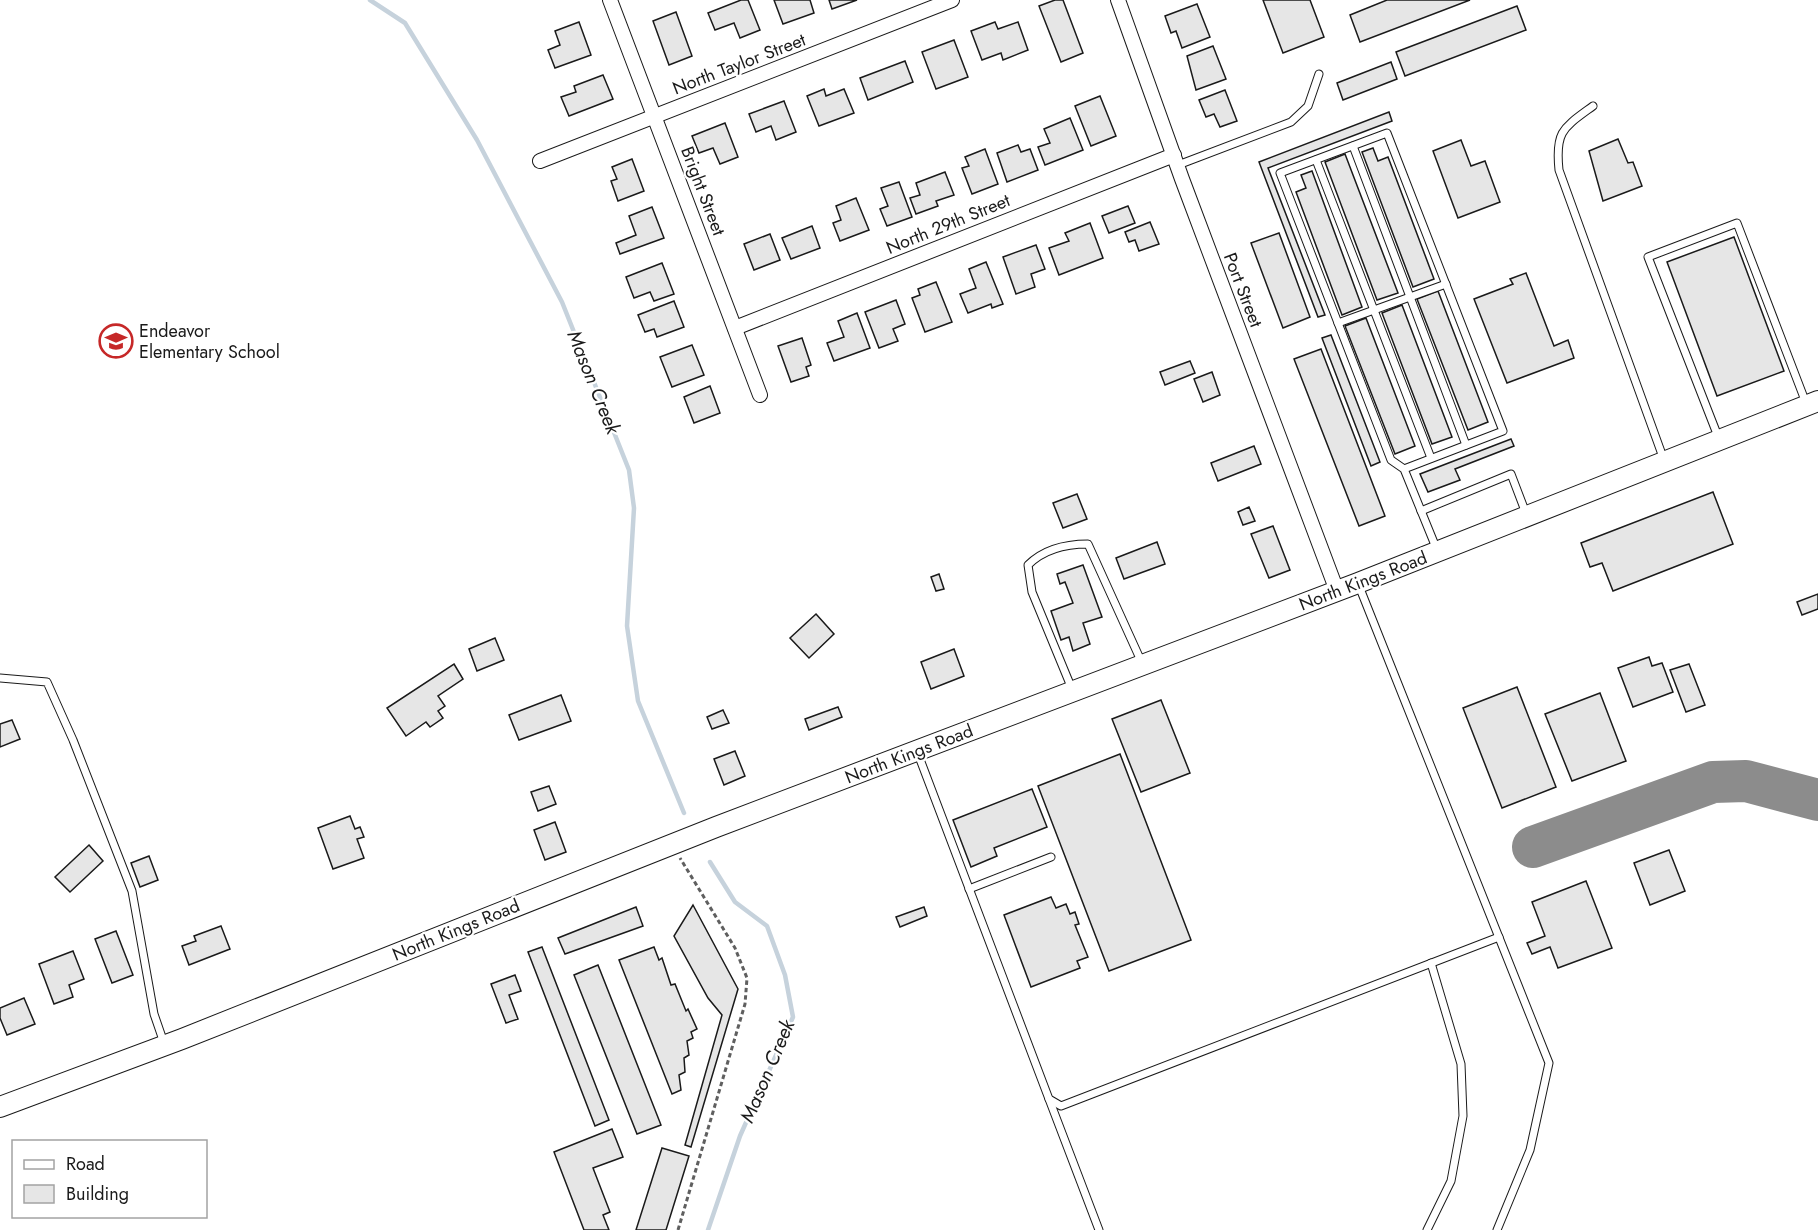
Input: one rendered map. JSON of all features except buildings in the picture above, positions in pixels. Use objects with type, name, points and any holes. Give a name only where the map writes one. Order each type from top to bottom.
[{"type":"main road","name":"North Kings Road","points":[[0,1107],[165,1045],[917,750],[1358,583],[1813,403]]},
{"type":"street","name":"Bright Street","points":[[610,0],[760,395]]},
{"type":"street","name":"North Taylor Street","points":[[540,161],[952,0]]},
{"type":"street","name":"Port Street","points":[[1118,0],[1337,591]]},
{"type":"street","name":"North 29th Street","points":[[735,328],[1176,160]]},
{"type":"lane","points":[[1176,160],[1292,122],[1308,106],[1319,75]]},
{"type":"lane","points":[[1593,106],[1563,128],[1557,151],[1559,170],[1665,463]]},
{"type":"lane","points":[[1404,469],[1503,430],[1388,133],[1280,173],[1391,460],[1404,469],[1437,552]]},
{"type":"lane","points":[[1353,146],[1466,445]]},
{"type":"lane","points":[[1316,160],[1431,458]]},
{"type":"lane","points":[[1720,441],[1648,257],[1737,223],[1813,403]]},
{"type":"lane","points":[[1338,323],[1446,284]]},
{"type":"lane","points":[[1421,511],[1510,474],[1527,517]]},
{"type":"lane","points":[[1070,691],[1072,689],[1032,592],[1028,566],[1040,554],[1073,544],[1088,544],[1143,665]]},
{"type":"lane","points":[[1358,583],[1549,1063],[1530,1150],[1497,1230]]},
{"type":"lane","points":[[0,678],[47,682],[74,740],[132,891],[154,1014],[165,1045]]},
{"type":"lane","points":[[917,750],[1099,1230]]},
{"type":"lane","points":[[969,889],[1051,856]]},
{"type":"lane","points":[[1049,1099],[1061,1106],[1499,937]]},
{"type":"lane","points":[[1427,1230],[1451,1181],[1462,1116],[1461,1064],[1431,963]]},
{"type":"path","points":[[671,845],[691,873],[735,948],[747,978],[746,1005],[678,1230]]},
{"type":"waterway","name":"Mason Creek","points":[[370,0],[405,23],[477,140],[562,302],[629,470],[634,508],[627,626],[638,701],[684,813]]},
{"type":"waterway","name":"Mason Creek","points":[[708,1230],[740,1136],[793,1017],[785,975],[767,926],[735,902],[710,862]]},
{"type":"taxiway","points":[[1533,847],[1713,782],[1746,781],[1818,800]]},
{"type":"place","name":"Endeavor Elementary School","points":[[116,341]]}]
